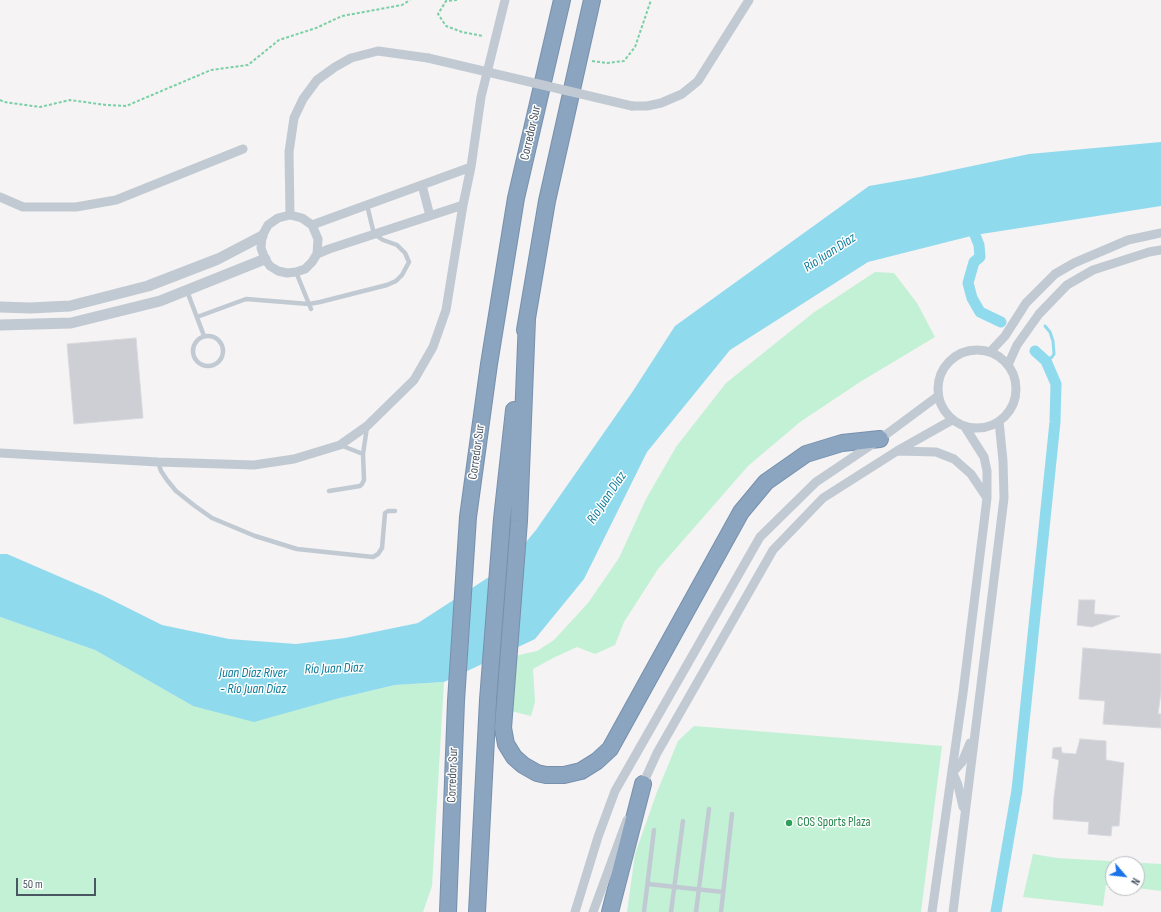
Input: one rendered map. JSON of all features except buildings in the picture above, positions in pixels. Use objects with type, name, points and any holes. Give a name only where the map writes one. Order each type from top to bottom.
[{"type":"highway","name":"Corredor Sur","points":[[448,912],[456,701],[468,517],[489,364],[516,198],[562,0]]},
{"type":"highway","points":[[477,912],[488,700],[510,438],[527,319],[547,201],[592,0]]},
{"type":"highway","points":[[527,319],[519,521],[505,693],[504,735],[509,750],[518,761],[537,772],[554,775],[572,774],[590,766],[603,756],[614,742],[741,512],[766,482],[806,454],[842,443],[880,440]]},
{"type":"highway","points":[[610,912],[643,784]]},
{"type":"street","points":[[0,454],[254,465],[294,459],[340,445],[367,426],[414,380],[433,347],[446,310],[463,205],[471,167],[481,96],[505,0]]},
{"type":"street","points":[[290,215],[289,152],[294,118],[303,99],[317,80],[351,58],[378,51],[428,58],[632,106],[647,106],[661,103],[682,94],[698,81],[749,0]]},
{"type":"street","points":[[0,197],[23,207],[76,206],[116,200],[243,149]]},
{"type":"street","points":[[312,225],[471,167]]},
{"type":"street","points":[[422,185],[430,216]]},
{"type":"street","points":[[316,254],[463,205]]},
{"type":"street","points":[[290,215],[302,218],[312,225],[318,239],[316,254],[312,262],[305,268],[296,272],[287,273],[278,271],[270,266],[265,259],[261,248],[262,236],[268,225],[278,218],[290,215]]},
{"type":"street","points":[[990,352],[1005,336],[1026,303],[1055,274],[1074,263],[1128,240],[1161,233]]},
{"type":"street","points":[[0,306],[30,308],[70,306],[148,286],[218,259],[262,236]]},
{"type":"street","points":[[1008,365],[1017,345],[1039,314],[1067,285],[1093,270],[1149,252],[1161,250]]},
{"type":"street","points":[[0,326],[70,323],[160,301],[265,259]]},
{"type":"street","points":[[974,350],[990,352],[1000,357],[1008,365],[1014,376],[1016,388],[1014,401],[1008,412],[999,421],[989,427],[977,429],[965,427],[952,420],[943,409],[938,396],[938,380],[946,365],[958,354],[974,350]]},
{"type":"street","points":[[575,912],[598,837],[615,791],[760,537],[816,482],[880,440],[938,396]]},
{"type":"street","points":[[593,912],[625,825],[657,753],[773,550],[824,498],[896,451],[952,420]]},
{"type":"street","points":[[953,912],[1004,498],[1003,461],[999,421]]},
{"type":"street","points":[[932,912],[953,772],[987,498],[987,471],[984,458],[965,427]]},
{"type":"street","points":[[896,451],[936,452],[954,459],[971,474],[987,498]]},
{"type":"street","points":[[953,772],[962,762],[967,752],[976,724]]},
{"type":"street","points":[[953,772],[962,800],[964,829]]},
{"type":"lane","points":[[198,317],[246,299],[310,306],[396,281],[402,275],[409,262],[405,252],[397,245],[383,240],[374,234],[367,205]]},
{"type":"lane","points":[[296,272],[310,306]]},
{"type":"lane","points":[[187,291],[204,336]]},
{"type":"lane","points":[[204,336],[215,338],[220,342],[222,347],[220,358],[216,363],[211,365],[200,364],[193,354],[195,343],[204,336]]},
{"type":"lane","points":[[329,491],[360,486],[362,484],[364,480],[363,454],[367,426]]},
{"type":"lane","points":[[340,445],[363,454]]},
{"type":"lane","points":[[158,462],[164,476],[176,490],[212,518],[260,538],[297,549],[329,554],[373,557],[378,554],[382,548],[385,513],[388,511],[395,511]]},
{"type":"lane","points":[[696,912],[709,809]]},
{"type":"lane","points":[[721,912],[732,814]]},
{"type":"lane","points":[[671,912],[683,821]]},
{"type":"lane","points":[[644,912],[654,830]]},
{"type":"lane","points":[[648,884],[723,892]]},
{"type":"path","points":[[0,100],[4,102],[40,107],[70,100],[106,106],[126,106],[210,70],[248,65],[280,40],[316,28],[342,16],[402,5],[410,0]]},
{"type":"path","points":[[457,0],[446,1],[438,14],[446,26],[482,36]]},
{"type":"path","points":[[592,61],[607,63],[624,61],[635,47],[651,0]]},
{"type":"green space","points":[[875,272],[894,273],[917,303],[935,337],[860,382],[800,422],[748,466],[658,569],[624,622],[615,645],[595,654],[577,647],[533,669],[535,702],[531,716],[511,711],[515,656],[537,651],[554,640],[588,603],[619,558],[646,499],[676,447],[726,383],[813,313]]},
{"type":"green space","points":[[0,617],[95,650],[193,706],[336,699],[395,685],[444,682],[432,886],[423,912],[0,912]]},
{"type":"green space","name":"COS Sports Plaza","points":[[694,726],[942,746],[921,912],[627,912],[635,854],[657,792],[678,741]]},
{"type":"green space","points":[[1033,854],[1057,858],[1105,861],[1105,892],[1103,906],[1023,897]]},
{"type":"green space","points":[[1145,863],[1161,864],[1161,891],[1145,889]]},
{"type":"water","name":"Juan Díaz River - Río Juan Díaz","points":[[1161,142],[1161,206],[975,235],[868,262],[730,350],[647,452],[584,579],[535,639],[444,682],[395,685],[336,699],[254,722],[193,706],[95,650],[0,617],[0,554],[7,554],[102,595],[162,625],[229,639],[296,644],[345,638],[418,623],[506,566],[536,530],[633,391],[675,326],[869,186],[1029,154]]},
{"type":"waterway","points":[[972,221],[979,245],[980,257],[974,262],[968,283],[972,298],[980,312],[1001,322]]},
{"type":"waterway","points":[[1045,326],[1050,332],[1053,341],[1054,354],[1046,361]]},
{"type":"waterway","points":[[996,912],[1017,790],[1055,422],[1056,384],[1046,361],[1035,351]]},
{"type":"place","name":"COS Sports Plaza","points":[[789,823]]},
{"type":"water label","name":"Río Juan Díaz","points":[[830,253]]},
{"type":"water label","name":"Río Juan Díaz","points":[[607,498]]},
{"type":"water label","name":"Río Juan Díaz","points":[[334,669]]}]
